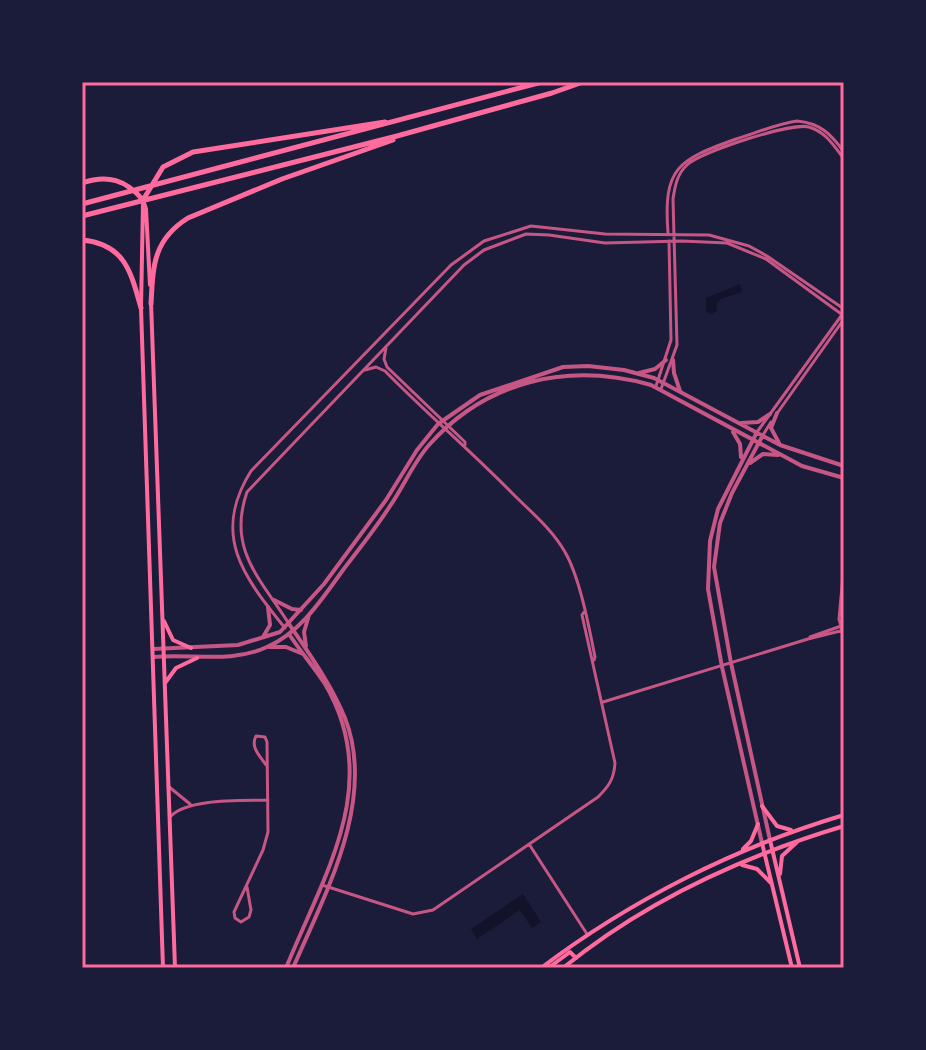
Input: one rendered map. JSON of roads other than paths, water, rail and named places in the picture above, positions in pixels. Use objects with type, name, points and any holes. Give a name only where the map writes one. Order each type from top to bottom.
[{"type":"highway","points":[[82,204],[542,82]]},
{"type":"highway","points":[[82,216],[397,136],[583,82]]},
{"type":"highway","points":[[82,183],[102,177],[116,180],[134,189],[143,200],[163,167],[193,152],[425,114]]},
{"type":"highway","points":[[151,304],[153,271],[159,247],[176,225],[271,184],[397,136]]},
{"type":"highway","points":[[82,240],[101,242],[119,255],[131,273],[141,308]]},
{"type":"main road","points":[[143,200],[151,304],[175,968]]},
{"type":"main road","points":[[143,200],[141,308],[163,968]]},
{"type":"main road","points":[[162,615],[173,640],[191,648]]},
{"type":"main road","points":[[165,684],[176,668],[197,658]]},
{"type":"main road","points":[[762,806],[777,826],[797,829]]},
{"type":"main road","points":[[542,967],[587,934],[644,901],[762,843],[844,815]]},
{"type":"main road","points":[[735,856],[751,841],[758,824]]},
{"type":"main road","points":[[563,968],[690,886],[772,849],[844,826]]},
{"type":"main road","points":[[780,881],[782,856],[802,838]]},
{"type":"main road","points":[[770,840],[800,968]]},
{"type":"main road","points":[[762,843],[792,968]]},
{"type":"main road","points":[[740,864],[757,869],[772,884]]},
{"type":"main road","points":[[542,967],[551,966],[570,952],[576,958]]},
{"type":"street","points":[[658,388],[671,340],[668,235],[671,182],[681,164],[697,153],[797,121],[826,129],[844,152]]},
{"type":"street","points":[[658,388],[665,383],[677,345],[673,199],[676,181],[686,165],[702,155],[796,125],[823,133],[844,159]]},
{"type":"street","points":[[287,626],[268,607],[240,562],[232,538],[232,516],[241,487],[251,471],[451,265],[484,241],[531,226],[605,234],[709,235],[749,246],[844,314]]},
{"type":"street","points":[[286,968],[343,847],[353,809],[355,761],[346,721],[329,682],[287,626],[242,545],[240,512],[247,492],[464,265],[484,250],[505,241],[533,234],[605,243],[714,241],[746,249],[766,259],[844,314]]},
{"type":"street","points":[[762,843],[722,667],[708,589],[709,553],[718,509],[752,440],[760,434],[844,314]]},
{"type":"street","points":[[388,343],[384,359],[387,367],[440,423]]},
{"type":"street","points":[[636,373],[655,369],[666,360]]},
{"type":"street","points":[[673,360],[680,391]]},
{"type":"street","points":[[153,649],[238,645],[262,639],[287,626],[342,560],[386,500],[417,450],[440,423],[480,395],[563,367],[588,366],[636,373],[659,380],[780,445],[844,466]]},
{"type":"street","points":[[324,885],[403,912],[424,913],[443,904],[598,797],[612,781],[615,763],[595,657],[567,554],[465,445],[382,369],[369,368],[359,374]]},
{"type":"street","points":[[267,648],[309,615],[389,508],[416,461],[446,428],[467,410],[506,390],[568,374],[606,375],[658,388],[802,466],[844,478]]},
{"type":"street","points":[[714,410],[716,420]]},
{"type":"street","points":[[739,423],[758,422],[774,414]]},
{"type":"street","points":[[774,414],[771,428],[780,445]]},
{"type":"street","points":[[729,428],[740,444],[740,463]]},
{"type":"street","points":[[760,434],[720,523],[714,567],[731,663],[770,840]]},
{"type":"street","points":[[743,472],[763,454],[782,456]]},
{"type":"street","points":[[342,560],[358,549]]},
{"type":"street","points":[[844,565],[844,637]]},
{"type":"street","points":[[274,600],[292,609],[302,610]]},
{"type":"street","points":[[843,627],[844,600]]},
{"type":"street","points":[[262,639],[270,625],[268,607]]},
{"type":"street","points":[[305,653],[304,632],[309,615]]},
{"type":"street","points":[[603,702],[843,627]]},
{"type":"street","points":[[153,657],[226,657],[281,646],[305,653]]},
{"type":"street","points":[[247,887],[251,910],[249,917],[241,922],[235,918],[234,912],[267,838],[267,742],[265,737],[256,736],[256,750],[266,765]]},
{"type":"street","points":[[168,786],[191,805]]},
{"type":"street","points":[[169,818],[176,811],[191,805],[268,800]]},
{"type":"street","points":[[529,844],[587,934]]},
{"type":"street","points":[[293,968],[324,885]]}]
